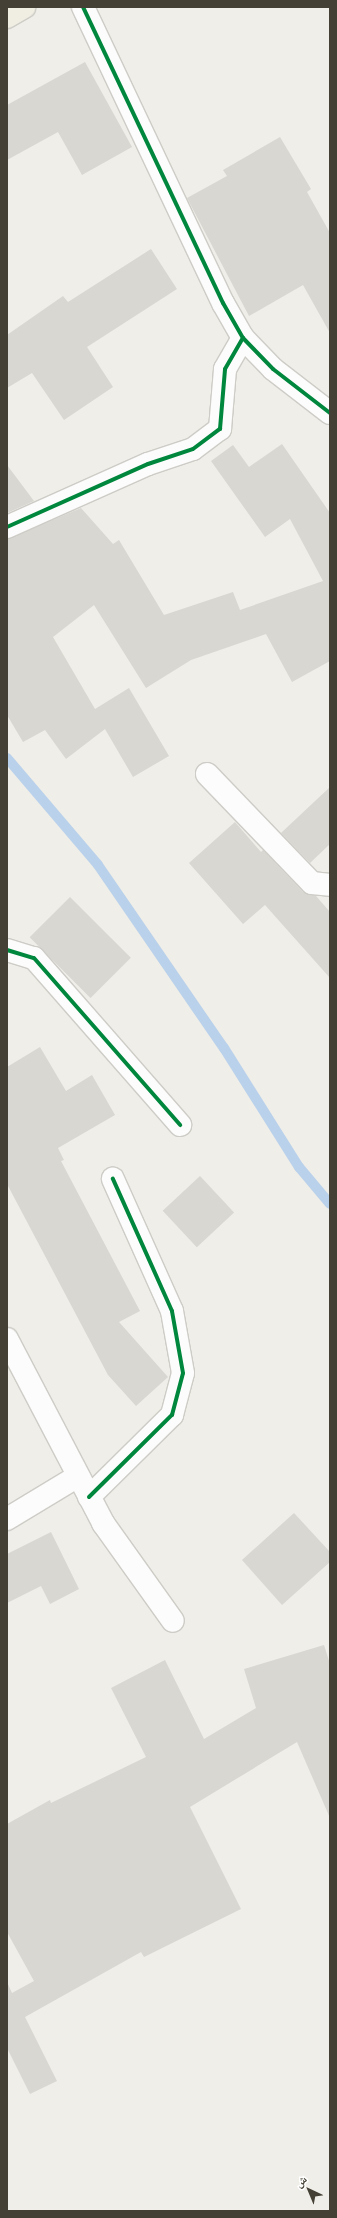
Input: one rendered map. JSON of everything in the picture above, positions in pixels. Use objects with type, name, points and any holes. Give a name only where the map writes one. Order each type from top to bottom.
[{"type":"main road","points":[[7,17],[24,7]]},
{"type":"street","points":[[83,7],[222,303],[243,338],[273,369],[330,413]]},
{"type":"street","points":[[7,527],[148,464],[193,449],[220,429],[225,369],[243,338]]},
{"type":"street","points":[[208,774],[312,882],[330,885]]},
{"type":"street","points":[[7,950],[34,958],[180,1125]]},
{"type":"street","points":[[89,1497],[172,1415],[183,1373],[172,1311],[113,1179]]},
{"type":"street","points":[[7,1339],[102,1523],[173,1621]]},
{"type":"street","points":[[7,1519],[78,1476]]},
{"type":"building","points":[[85,62],[132,147],[82,175],[58,132],[7,160],[7,105]]},
{"type":"building","points":[[280,137],[311,189],[307,192],[330,233],[330,333],[303,285],[249,316],[187,198],[227,176],[223,170]]},
{"type":"building","points":[[151,249],[177,289],[87,347],[113,387],[64,420],[32,373],[7,388],[7,335],[63,296],[68,302]]},
{"type":"building","points":[[282,444],[330,513],[330,661],[292,682],[266,634],[191,660],[146,688],[94,605],[53,637],[95,709],[129,688],[169,756],[133,777],[105,729],[66,759],[45,730],[23,742],[7,715],[7,539],[81,508],[113,544],[119,540],[164,615],[233,592],[240,610],[323,581],[290,519],[265,537],[211,461],[233,445],[249,467]]},
{"type":"building","points":[[7,465],[34,501],[7,513]]},
{"type":"building","points":[[330,787],[330,844],[310,863],[281,833]]},
{"type":"building","points":[[235,822],[261,852],[263,850],[303,892],[316,896],[330,912],[330,978],[265,905],[243,924],[189,863]]},
{"type":"building","points":[[70,897],[131,958],[91,998],[30,937]]},
{"type":"building","points":[[40,1047],[66,1091],[92,1075],[115,1115],[58,1148],[64,1160],[61,1161],[140,1311],[119,1322],[168,1377],[136,1406],[108,1375],[7,1184],[7,1067]]},
{"type":"building","points":[[200,1176],[234,1213],[197,1247],[163,1211]]},
{"type":"building","points":[[294,1513],[330,1552],[330,1562],[282,1605],[242,1560]]},
{"type":"building","points":[[51,1532],[79,1589],[50,1604],[41,1586],[7,1603],[7,1554]]},
{"type":"building","points":[[324,1645],[330,1664],[330,1818],[297,1742],[190,1807],[241,1909],[144,1957],[141,1952],[25,2017],[57,2081],[30,2094],[7,2048],[7,1982],[12,1993],[34,1981],[7,1932],[7,1824],[50,1800],[51,1803],[146,1757],[111,1688],[165,1660],[204,1739],[256,1708],[244,1669]]},
{"type":"waterway","points":[[7,758],[98,865],[224,1048],[299,1167],[330,1204]]},
{"type":"cycle path","points":[[83,7],[223,303],[243,338],[273,369],[330,413]]},
{"type":"cycle path","points":[[7,527],[148,464],[193,449],[220,429],[225,369],[243,338]]},
{"type":"cycle path","points":[[7,950],[34,958],[180,1125]]},
{"type":"cycle path","points":[[89,1497],[172,1415],[183,1373],[172,1311],[113,1179]]}]
